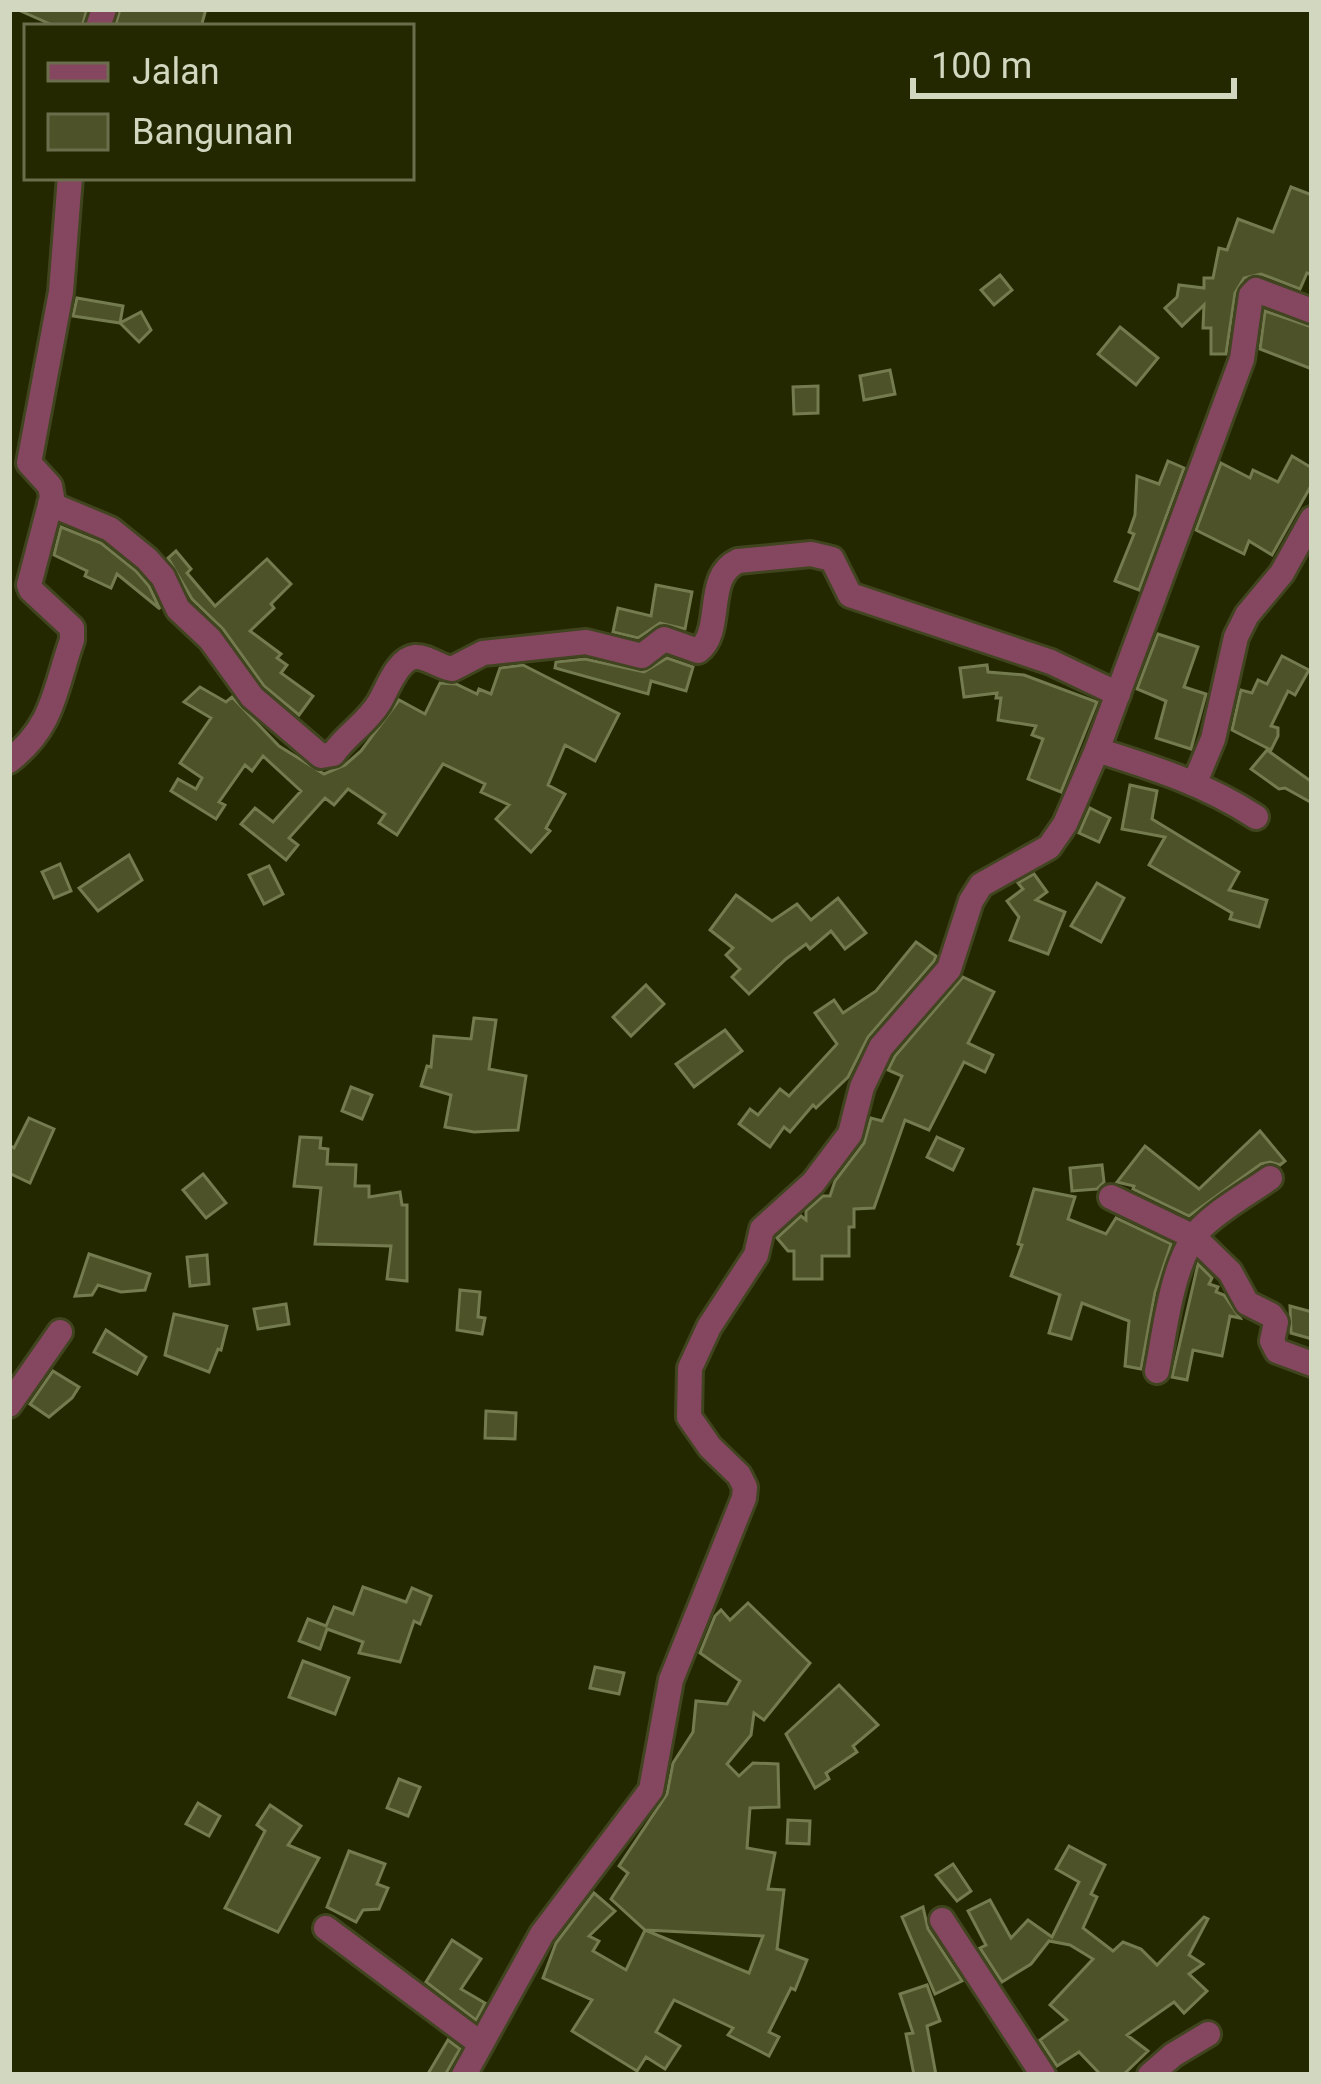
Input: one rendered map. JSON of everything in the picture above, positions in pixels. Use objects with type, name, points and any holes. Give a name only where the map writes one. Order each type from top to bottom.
[{"type":"street","points":[[9,761],[28,748],[44,727],[72,640],[72,628],[29,585],[50,504],[50,486],[29,463],[54,339],[70,180]]},
{"type":"street","points":[[464,2075],[542,1934],[651,1790],[671,1680],[744,1498],[740,1475],[710,1448],[689,1418],[690,1368],[709,1327],[756,1255],[762,1229],[813,1184],[850,1134],[862,1087],[881,1047],[950,969],[971,901],[981,885],[1049,847],[1064,824],[1097,750],[1241,359],[1251,295],[1266,290],[1312,311]]},
{"type":"street","points":[[50,504],[110,529],[148,559],[164,577],[178,609],[211,639],[252,698],[321,756],[333,754],[349,732],[366,723],[396,674],[412,658],[420,656],[452,669],[483,653],[586,642],[643,656],[664,639],[698,651],[708,639],[719,584],[728,566],[812,554],[832,559],[850,596],[1051,662],[1118,694]]},
{"type":"street","points":[[1195,782],[1213,739],[1236,637],[1247,615],[1282,573],[1312,518]]},
{"type":"street","points":[[1097,750],[1219,792],[1256,817]]},
{"type":"street","points":[[1157,1371],[1177,1280],[1194,1237],[1270,1178]]},
{"type":"street","points":[[1111,1196],[1194,1237],[1230,1272],[1247,1303],[1276,1322],[1272,1341],[1277,1351],[1312,1364]]},
{"type":"street","points":[[9,1405],[60,1332]]},
{"type":"street","points":[[942,1920],[1043,2075]]},
{"type":"street","points":[[326,1928],[482,2044]]},
{"type":"street","points":[[1150,2075],[1208,2034]]},
{"type":"building","points":[[16,9],[87,9],[83,24],[50,24]]},
{"type":"building","points":[[120,9],[206,9],[202,24],[116,24]]},
{"type":"building","points":[[1291,187],[1312,195],[1312,275],[1307,273],[1300,289],[1261,274],[1244,278],[1235,293],[1226,354],[1211,354],[1211,328],[1203,328],[1204,305],[1182,326],[1165,308],[1177,297],[1179,285],[1204,288],[1204,278],[1213,278],[1219,248],[1227,250],[1238,219],[1273,232]]},
{"type":"building","points":[[1000,275],[1012,290],[994,305],[981,290]]},
{"type":"building","points":[[77,298],[123,306],[120,323],[73,316]]},
{"type":"building","points":[[1265,311],[1312,327],[1312,369],[1260,349]]},
{"type":"building","points":[[141,312],[151,330],[139,342],[120,323]]},
{"type":"building","points":[[1120,327],[1158,358],[1136,385],[1098,354]]},
{"type":"building","points":[[890,370],[895,394],[864,400],[860,376]]},
{"type":"building","points":[[818,386],[818,413],[794,414],[793,387]]},
{"type":"building","points":[[1292,456],[1312,468],[1312,484],[1272,555],[1249,541],[1244,554],[1196,530],[1221,463],[1250,478],[1253,470],[1278,482]]},
{"type":"building","points":[[1168,461],[1184,468],[1139,590],[1115,581],[1134,534],[1129,532],[1137,476],[1159,484]]},
{"type":"building","points":[[61,527],[101,543],[136,571],[160,609],[117,574],[111,588],[54,555]]},
{"type":"building","points":[[176,551],[191,569],[187,573],[215,606],[267,559],[291,584],[250,631],[281,654],[277,658],[287,665],[281,673],[313,696],[299,715],[264,686],[223,629],[192,599],[168,558]]},
{"type":"building","points":[[656,585],[692,592],[685,629],[660,623],[638,638],[613,632],[618,608],[651,616]]},
{"type":"building","points":[[1158,634],[1198,647],[1184,687],[1206,694],[1191,749],[1156,738],[1166,701],[1137,689]]},
{"type":"building","points":[[1282,656],[1309,670],[1295,695],[1288,691],[1271,726],[1278,728],[1278,736],[1271,750],[1232,730],[1241,690],[1252,693],[1258,680],[1267,684]]},
{"type":"building","points":[[667,658],[693,667],[686,691],[651,681],[648,694],[555,668],[556,662],[585,659],[644,672]]},
{"type":"building","points":[[523,665],[619,714],[595,761],[565,745],[548,785],[565,794],[546,828],[550,831],[531,852],[496,819],[509,805],[481,792],[485,784],[443,764],[397,835],[379,823],[385,814],[348,789],[334,805],[325,798],[289,838],[298,845],[286,860],[241,824],[255,808],[273,822],[301,791],[263,756],[252,771],[245,765],[219,802],[225,805],[216,819],[171,791],[178,779],[196,789],[202,778],[180,763],[211,718],[184,702],[200,687],[226,702],[232,697],[279,746],[324,774],[361,751],[399,700],[425,714],[440,683],[491,694],[500,668]]},
{"type":"building","points":[[987,665],[988,672],[1024,675],[1097,702],[1061,792],[1028,779],[1043,739],[1032,735],[1036,726],[998,720],[1001,698],[996,698],[997,693],[964,697],[960,668]]},
{"type":"building","points":[[1267,750],[1312,782],[1312,803],[1279,789],[1251,769]]},
{"type":"building","points":[[1130,785],[1157,791],[1152,819],[1239,872],[1229,890],[1267,900],[1259,927],[1230,919],[1232,913],[1149,865],[1165,837],[1122,829]]},
{"type":"building","points":[[1090,808],[1110,818],[1099,842],[1079,833]]},
{"type":"building","points":[[129,855],[142,880],[98,911],[79,888]]},
{"type":"building","points":[[60,864],[71,891],[54,898],[42,872]]},
{"type":"building","points":[[269,866],[283,894],[264,904],[249,875]]},
{"type":"building","points":[[1034,874],[1047,892],[1036,900],[1065,912],[1048,954],[1010,940],[1019,917],[1007,901],[1023,889],[1018,883]]},
{"type":"building","points":[[1097,883],[1124,898],[1101,942],[1071,926]]},
{"type":"building","points":[[736,895],[772,921],[797,904],[811,920],[838,898],[866,933],[845,949],[831,931],[810,949],[806,944],[749,994],[732,977],[740,969],[726,955],[733,948],[710,930]]},
{"type":"building","points":[[916,942],[936,956],[934,961],[868,1037],[848,1077],[816,1108],[813,1105],[790,1132],[784,1127],[770,1147],[739,1124],[750,1109],[758,1115],[780,1089],[789,1096],[837,1044],[815,1013],[834,1000],[843,1013],[876,991]]},
{"type":"building","points":[[963,977],[994,992],[968,1043],[993,1055],[985,1072],[964,1062],[929,1130],[905,1120],[874,1208],[854,1209],[849,1256],[822,1256],[822,1279],[794,1279],[794,1251],[788,1251],[777,1238],[801,1216],[806,1220],[806,1211],[823,1196],[830,1196],[835,1181],[864,1143],[871,1118],[882,1121],[902,1076],[888,1070],[895,1056]]},
{"type":"building","points":[[646,985],[664,1004],[631,1036],[613,1017]]},
{"type":"building","points":[[474,1018],[496,1020],[489,1069],[526,1076],[518,1130],[474,1132],[445,1127],[451,1095],[421,1086],[427,1066],[431,1067],[434,1036],[471,1039]]},
{"type":"building","points":[[725,1030],[742,1051],[694,1087],[676,1064]]},
{"type":"building","points":[[351,1087],[372,1095],[362,1119],[342,1111]]},
{"type":"building","points":[[29,1118],[54,1129],[30,1183],[9,1173],[9,1145],[14,1148]]},
{"type":"building","points":[[1260,1131],[1285,1161],[1261,1164],[1189,1216],[1134,1186],[1117,1182],[1145,1146],[1199,1189]]},
{"type":"building","points":[[300,1137],[321,1138],[320,1148],[328,1149],[327,1164],[356,1165],[355,1186],[369,1186],[369,1197],[400,1192],[402,1205],[407,1205],[407,1281],[387,1279],[391,1246],[315,1244],[321,1188],[294,1186]]},
{"type":"building","points":[[937,1137],[963,1149],[953,1170],[927,1157]]},
{"type":"building","points":[[1102,1165],[1104,1182],[1097,1189],[1072,1191],[1070,1168]]},
{"type":"building","points":[[203,1174],[226,1203],[206,1218],[183,1190]]},
{"type":"building","points":[[1034,1189],[1075,1197],[1068,1219],[1106,1234],[1116,1218],[1171,1244],[1155,1292],[1141,1369],[1125,1366],[1129,1321],[1082,1303],[1071,1339],[1049,1333],[1060,1295],[1011,1276]]},
{"type":"building","points":[[89,1254],[150,1274],[145,1290],[121,1292],[98,1285],[92,1295],[75,1296]]},
{"type":"building","points":[[207,1255],[209,1284],[190,1286],[187,1257]]},
{"type":"building","points":[[1198,1264],[1240,1318],[1230,1316],[1222,1356],[1193,1350],[1187,1380],[1172,1377]]},
{"type":"building","points":[[460,1290],[480,1292],[478,1317],[485,1318],[482,1334],[457,1330]]},
{"type":"building","points":[[286,1304],[289,1324],[258,1329],[254,1309]]},
{"type":"building","points":[[1290,1306],[1312,1312],[1312,1339],[1291,1333]]},
{"type":"building","points":[[174,1314],[227,1326],[209,1372],[165,1355]]},
{"type":"building","points":[[106,1330],[146,1357],[137,1374],[94,1352]]},
{"type":"building","points":[[53,1371],[79,1387],[49,1417],[30,1404]]},
{"type":"building","points":[[486,1411],[516,1413],[515,1439],[485,1438]]},
{"type":"building","points":[[363,1587],[406,1602],[412,1588],[431,1596],[420,1624],[414,1621],[400,1662],[359,1653],[363,1642],[327,1629],[320,1649],[299,1641],[308,1619],[326,1626],[334,1607],[353,1614]]},
{"type":"building","points":[[748,1603],[810,1663],[764,1720],[754,1713],[751,1735],[727,1764],[739,1776],[753,1763],[778,1764],[779,1807],[750,1808],[747,1848],[775,1853],[768,1889],[784,1890],[777,1949],[807,1960],[769,2032],[779,2037],[769,2056],[728,2035],[733,2028],[674,2000],[656,2032],[680,2046],[665,2069],[646,2057],[637,2071],[572,2031],[592,2000],[543,1978],[556,1943],[594,1893],[615,1911],[589,1936],[599,1941],[593,1951],[626,1970],[645,1930],[611,1899],[628,1873],[619,1866],[667,1794],[673,1763],[693,1732],[696,1701],[727,1704],[740,1681],[700,1653],[715,1616],[721,1610],[730,1620]],"holes":[[[645,1930],[763,1936],[749,1973]]]},
{"type":"building","points":[[303,1661],[349,1678],[335,1714],[289,1697]]},
{"type":"building","points":[[595,1667],[624,1673],[619,1694],[590,1688]]},
{"type":"building","points":[[839,1685],[878,1725],[853,1746],[857,1752],[826,1773],[829,1779],[815,1788],[786,1734]]},
{"type":"building","points":[[399,1779],[420,1787],[408,1816],[387,1808]]},
{"type":"building","points":[[198,1803],[220,1816],[209,1836],[186,1824]]},
{"type":"building","points":[[270,1805],[301,1826],[288,1845],[319,1858],[278,1932],[225,1908],[265,1831],[257,1825]]},
{"type":"building","points":[[788,1820],[810,1821],[809,1844],[787,1843]]},
{"type":"building","points":[[1069,1846],[1105,1865],[1091,1894],[1097,1897],[1083,1928],[1113,1951],[1123,1942],[1141,1949],[1157,1965],[1204,1917],[1208,1919],[1189,1955],[1203,1964],[1189,1974],[1207,1991],[1184,2013],[1174,2002],[1127,2035],[1148,2051],[1123,2075],[1101,2075],[1079,2052],[1057,2066],[1040,2040],[1067,2020],[1050,2005],[1093,1959],[1070,1945],[1049,1941],[1031,1964],[1002,1982],[980,1948],[986,1945],[968,1911],[990,1900],[1011,1938],[1028,1920],[1052,1937],[1079,1882],[1056,1869]]},
{"type":"building","points":[[349,1851],[385,1864],[377,1884],[388,1888],[379,1909],[363,1910],[356,1922],[327,1907]]},
{"type":"building","points":[[953,1864],[971,1891],[957,1901],[936,1875]]},
{"type":"building","points":[[923,1907],[928,1929],[962,1981],[935,1994],[902,1917]]},
{"type":"building","points":[[452,1940],[481,1959],[461,1989],[485,2003],[476,2020],[426,1982]]},
{"type":"building","points":[[927,1985],[940,2021],[927,2026],[936,2075],[914,2075],[906,2034],[913,2033],[900,1994]]},
{"type":"building","points":[[448,2040],[460,2049],[445,2075],[433,2075],[429,2072]]}]
